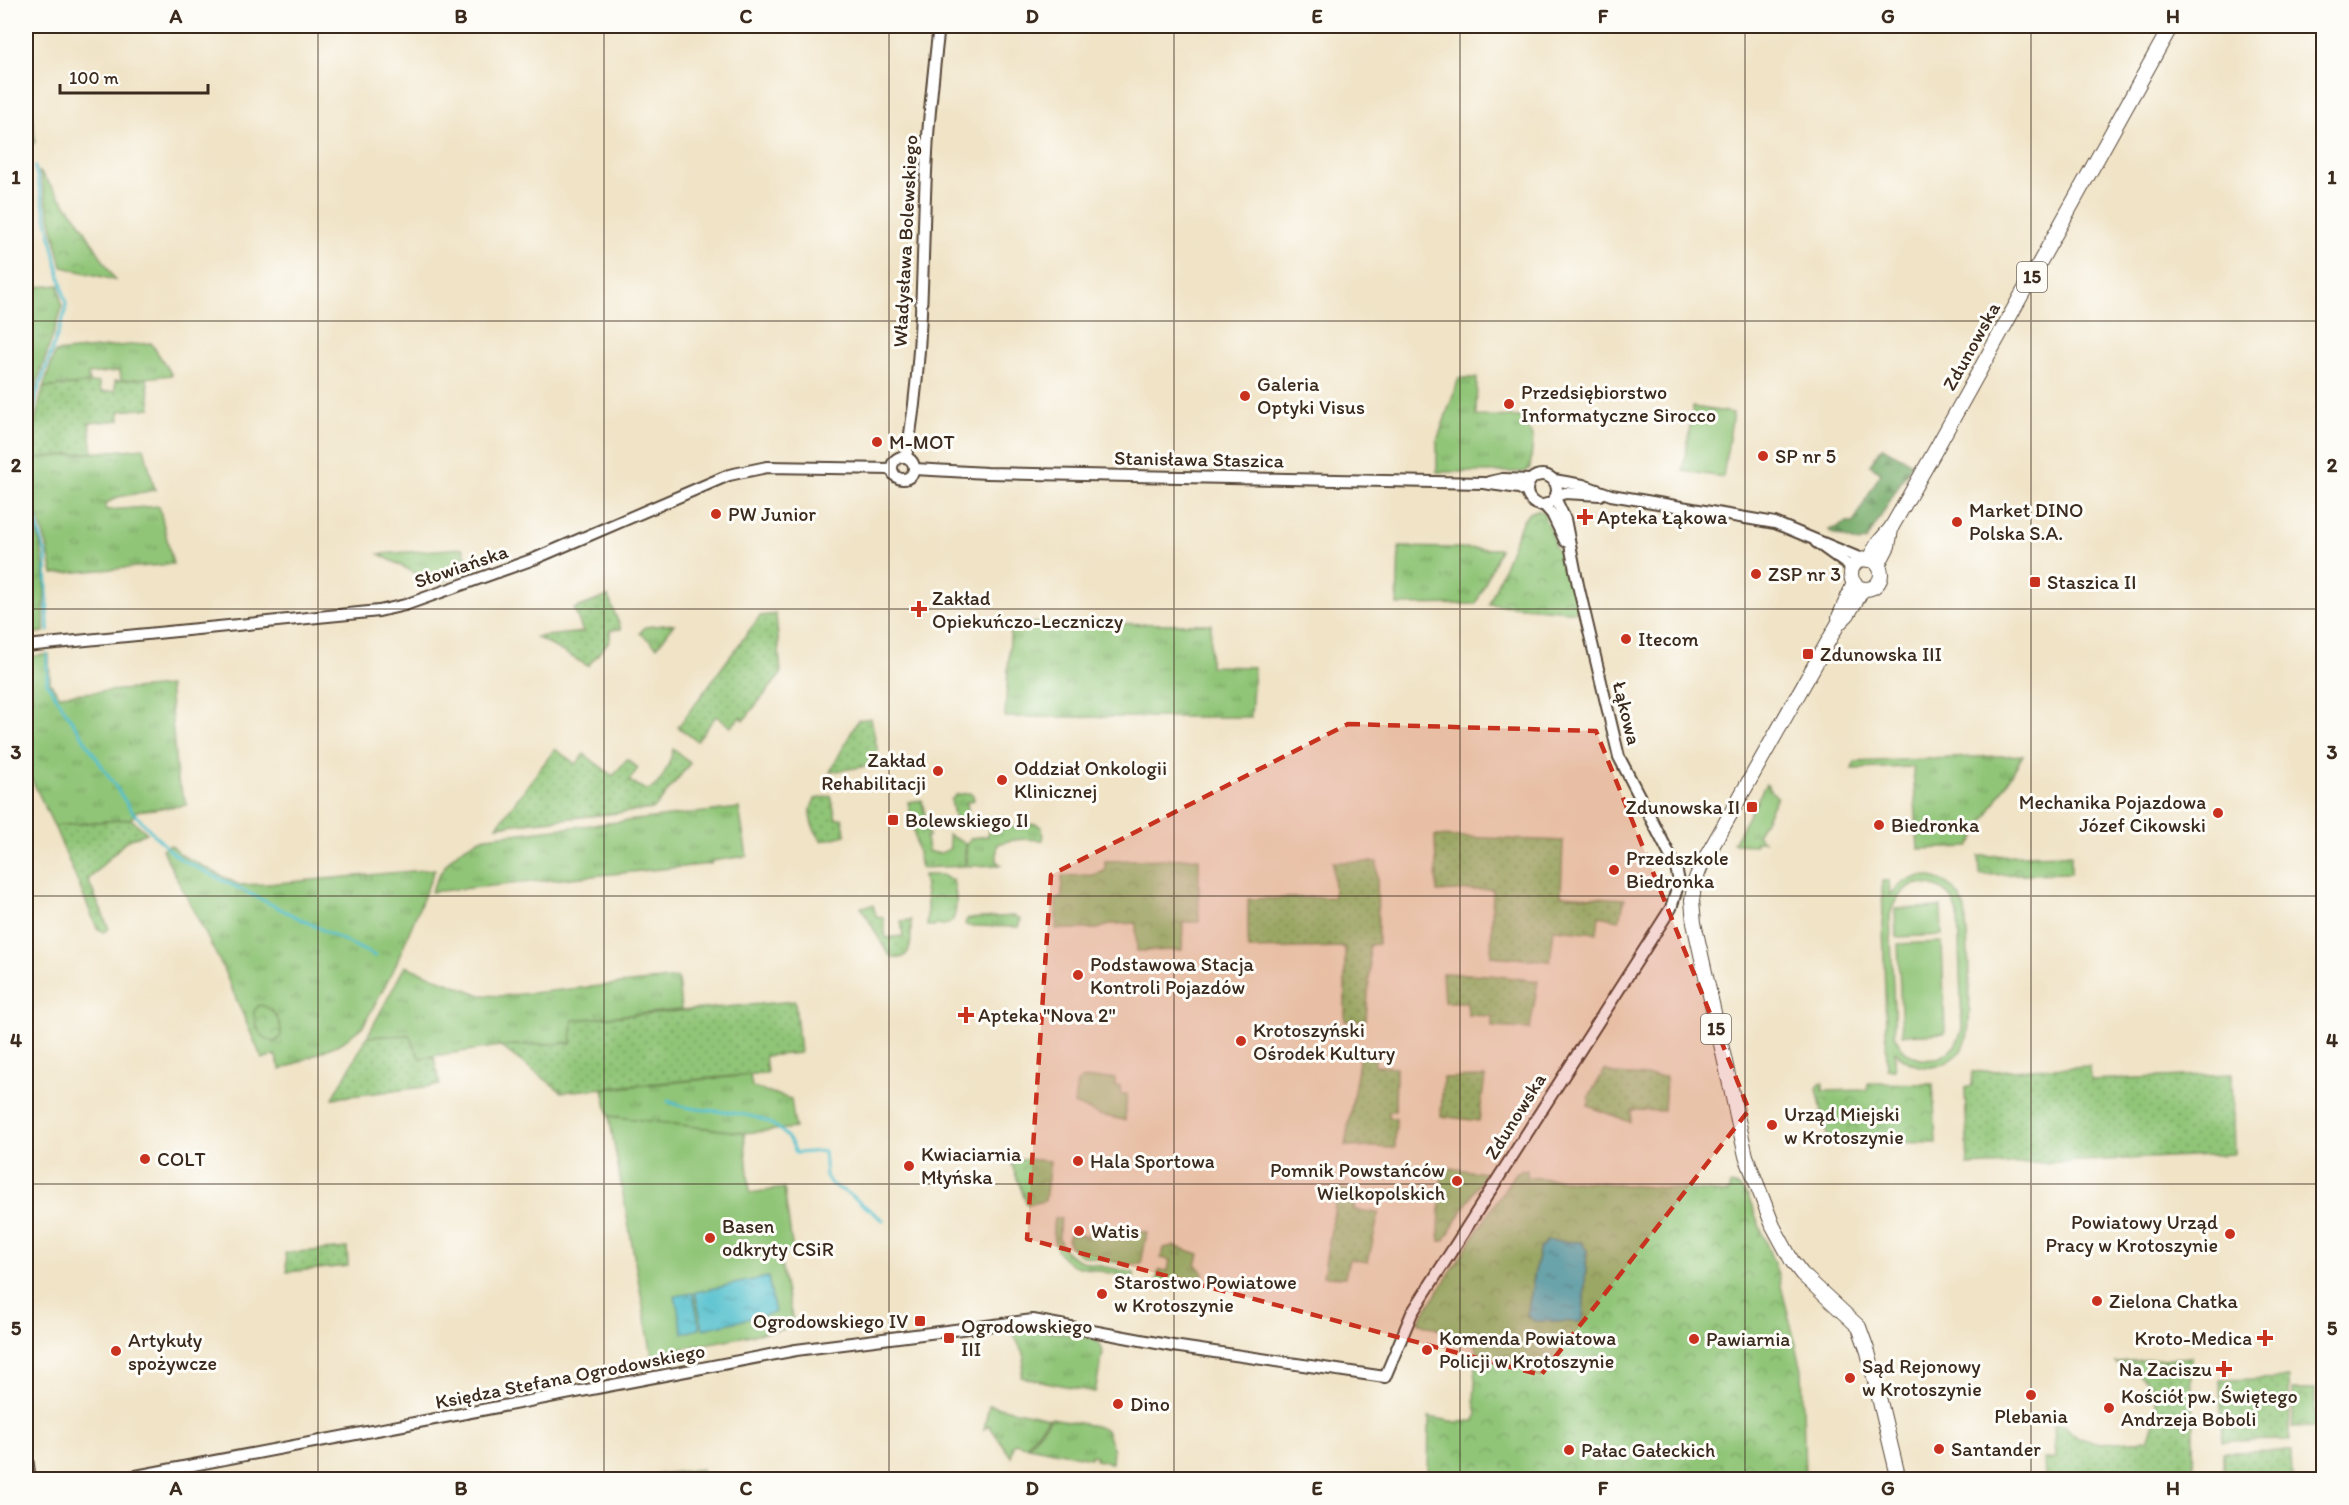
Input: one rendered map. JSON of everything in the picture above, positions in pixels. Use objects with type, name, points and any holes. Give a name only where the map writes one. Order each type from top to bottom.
[{"type":"main road","name":"Zdunowska","points":[[1899,1479],[1868,1352],[1859,1327],[1808,1280],[1792,1261],[1773,1226],[1752,1176],[1738,1125],[1694,923],[1692,900],[1695,881],[1701,866],[1838,624],[1840,612],[1858,586],[1872,588],[1879,581],[1881,573],[1870,562],[1888,546],[1891,528],[2171,26]]},
{"type":"main road","points":[[1858,586],[1851,576],[1852,568],[1857,562],[1870,562]]},
{"type":"street","name":"Władysława Bolewskiego","points":[[906,457],[915,392],[924,258],[929,118],[939,26]]},
{"type":"street","points":[[906,457],[914,464],[915,469],[911,477],[903,480],[896,477],[892,469],[897,459],[906,457]]},
{"type":"street","name":"Słowiańska","points":[[26,646],[380,611],[405,605],[534,559],[729,475],[767,467],[892,469]]},
{"type":"street","name":"Stanisława Staszica","points":[[915,469],[1483,483],[1519,488],[1527,492]]},
{"type":"street","points":[[1611,495],[1583,485],[1554,480],[1544,474],[1536,475],[1530,480],[1527,492],[1532,502],[1544,505],[1565,493],[1611,495],[1767,521],[1870,562]]},
{"type":"street","name":"Stanisława Staszica","points":[[1483,483],[1503,479],[1530,480]]},
{"type":"street","points":[[1554,480],[1557,488],[1555,497]]},
{"type":"street","name":"Łąkowa","points":[[1555,497],[1565,519],[1569,546],[1619,757],[1673,861],[1679,878]]},
{"type":"street","name":"Łąkowa","points":[[1544,505],[1552,514],[1569,546]]},
{"type":"street","points":[[1814,540],[1834,557],[1852,568]]},
{"type":"street","name":"Zdunowska","points":[[1385,1377],[1412,1313],[1671,908],[1677,894],[1679,878]]},
{"type":"street","name":"Księdza Stefana Ogrodowskiego","points":[[115,1479],[804,1349],[1033,1320],[1173,1346],[1385,1377]]},
{"type":"street","points":[[26,1450],[30,1479]]},
{"type":"highlighted area","points":[[1348,724],[1596,731],[1749,1110],[1541,1375],[1027,1239],[1051,875]]},
{"type":"green space","points":[[26,61],[35,141],[26,146]]},
{"type":"green space","points":[[39,171],[80,222],[115,280],[62,267]]},
{"type":"green space","points":[[59,285],[62,308],[34,392],[26,432],[26,288]]},
{"type":"green space","points":[[151,343],[172,375],[121,381],[120,371],[88,374],[89,383],[43,388],[55,352]]},
{"type":"green space","points":[[147,378],[151,408],[119,411],[120,420],[89,423],[93,452],[26,459],[43,388],[99,382],[101,392],[115,391],[115,381]]},
{"type":"green space","points":[[1459,378],[1477,378],[1476,416],[1523,417],[1533,439],[1530,468],[1525,472],[1437,472],[1437,441]]},
{"type":"green space","points":[[1693,407],[1733,413],[1723,477],[1683,471]]},
{"type":"green space","points":[[1882,447],[1912,463],[1867,540],[1859,543],[1832,533],[1829,530],[1853,523],[1881,472],[1870,465]]},
{"type":"green space","points":[[144,448],[155,490],[118,497],[105,504],[106,510],[159,506],[173,564],[53,574],[29,488],[26,459]]},
{"type":"green space","points":[[26,497],[41,546],[45,575],[44,632],[26,634]]},
{"type":"green space","points":[[1537,510],[1547,514],[1544,516],[1555,542],[1553,543],[1561,557],[1567,561],[1578,612],[1489,604],[1522,522],[1529,513]]},
{"type":"green space","points":[[1399,547],[1500,549],[1476,604],[1397,605]]},
{"type":"green space","points":[[463,548],[471,570],[444,581],[428,580],[379,554]]},
{"type":"green space","points":[[608,596],[621,629],[610,630],[610,640],[588,666],[536,637],[583,632],[574,609]]},
{"type":"green space","points":[[776,614],[781,674],[744,720],[740,717],[731,727],[716,716],[697,741],[678,727],[760,616]]},
{"type":"green space","points":[[1011,623],[1211,624],[1210,666],[1254,667],[1251,717],[1005,717]]},
{"type":"green space","points":[[674,624],[657,647],[640,633],[645,627]]},
{"type":"green space","points":[[49,654],[50,683],[59,695],[169,686],[177,779],[187,805],[136,811],[131,819],[54,826],[26,767],[26,709],[32,698],[26,671],[26,657]]},
{"type":"green space","points":[[871,718],[880,764],[830,772],[858,720]]},
{"type":"green space","points":[[555,749],[576,764],[584,754],[613,776],[627,759],[638,768],[629,781],[646,790],[660,780],[673,749],[690,763],[654,809],[497,826]]},
{"type":"green space","points":[[2023,755],[1969,847],[1918,849],[1913,767],[1852,769],[1855,762]]},
{"type":"green space","points":[[1766,784],[1777,797],[1757,835],[1764,841],[1756,841],[1756,845],[1733,843]]},
{"type":"green space","points":[[969,793],[973,795],[974,800],[967,802],[969,817],[965,820],[955,820],[951,800],[956,795]]},
{"type":"green space","points":[[831,796],[836,819],[842,818],[846,835],[822,841],[811,821],[812,805],[815,799]]},
{"type":"green space","points":[[922,800],[929,836],[926,837],[928,851],[939,853],[950,848],[948,835],[965,843],[965,866],[921,868],[908,802]]},
{"type":"green space","points":[[739,808],[747,856],[712,861],[711,864],[431,892],[440,873],[452,857],[467,845],[486,837]]},
{"type":"green space","points":[[131,819],[147,833],[126,841],[88,880],[109,929],[103,932],[97,928],[54,826]]},
{"type":"green space","points":[[1035,824],[1042,827],[1043,840],[1002,843],[997,845],[997,862],[1002,865],[967,866],[966,844],[971,838],[988,836],[988,830]]},
{"type":"green space","points":[[1435,836],[1563,841],[1561,895],[1625,899],[1619,920],[1599,916],[1597,933],[1554,929],[1550,961],[1491,956],[1493,889],[1437,892]]},
{"type":"green space","points":[[171,845],[181,855],[239,885],[435,869],[394,969],[363,1026],[343,1042],[281,1070],[275,1055],[262,1059],[222,966],[162,849]]},
{"type":"green space","points":[[2071,854],[2071,873],[1980,875],[1979,856]]},
{"type":"green space","points":[[1199,858],[1199,922],[1183,922],[1182,950],[1137,951],[1136,923],[1111,924],[1098,929],[1056,929],[1056,900],[1062,897],[1062,876],[1093,875],[1105,871],[1105,861]]},
{"type":"green space","points":[[1333,862],[1377,862],[1378,944],[1369,945],[1370,970],[1366,1020],[1345,1021],[1345,947],[1248,949],[1248,899],[1334,897]]},
{"type":"green space","points":[[923,875],[942,875],[953,881],[956,909],[950,923],[927,926],[927,901]]},
{"type":"green space","points":[[1921,876],[1943,881],[1958,895],[1965,909],[1969,979],[1968,1034],[1960,1052],[1946,1063],[1931,1067],[1920,1066],[1904,1059],[1895,1051],[1895,1069],[1887,1069],[1882,881],[1889,881],[1890,895],[1903,882]],"holes":[[[1917,884],[1932,886],[1944,891],[1956,906],[1958,914],[1962,1029],[1950,1051],[1941,1057],[1930,1059],[1920,1059],[1910,1054],[1901,1047],[1895,1035],[1890,916],[1896,900],[1907,889]]]},
{"type":"green space","points":[[873,905],[877,918],[883,917],[886,938],[903,936],[901,921],[911,920],[910,948],[904,956],[895,958],[887,952],[861,907]]},
{"type":"green space","points":[[1941,907],[1942,935],[1896,937],[1895,909]]},
{"type":"green space","points":[[1014,916],[1021,919],[1018,927],[968,926],[965,924],[967,919]]},
{"type":"green space","points":[[1942,942],[1945,1033],[1902,1035],[1898,944]]},
{"type":"green space","points":[[405,966],[481,995],[502,996],[678,978],[681,1010],[574,1020],[572,1043],[500,1046],[420,1058],[409,1035],[367,1037]]},
{"type":"green space","points":[[1442,973],[1489,975],[1538,981],[1530,1029],[1492,1027],[1492,1016],[1468,1015],[1467,1002],[1444,1002]]},
{"type":"green space","points":[[795,1001],[800,1053],[765,1056],[767,1073],[562,1092],[500,1046],[571,1043],[573,1020]]},
{"type":"green space","points":[[259,1005],[268,1008],[278,1020],[281,1036],[275,1042],[265,1038],[257,1026],[254,1011]]},
{"type":"green space","points":[[409,1035],[420,1058],[434,1057],[440,1085],[333,1098],[367,1037]]},
{"type":"green space","points":[[1360,1055],[1375,1056],[1375,1066],[1396,1067],[1395,1111],[1389,1111],[1389,1118],[1396,1118],[1395,1148],[1345,1146]]},
{"type":"green space","points":[[2090,1066],[2091,1080],[2232,1074],[2234,1154],[1968,1166],[1965,1088],[1972,1086],[1972,1072]]},
{"type":"green space","points":[[1605,1070],[1614,1074],[1666,1077],[1664,1111],[1632,1110],[1630,1122],[1588,1106],[1590,1099],[1588,1098]]},
{"type":"green space","points":[[750,1075],[752,1087],[791,1099],[795,1128],[744,1133],[609,1116],[603,1089]]},
{"type":"green space","points":[[1485,1077],[1479,1121],[1441,1116],[1443,1078]]},
{"type":"green space","points":[[1115,1078],[1115,1086],[1120,1086],[1121,1094],[1127,1094],[1125,1120],[1099,1115],[1074,1104],[1077,1083],[1081,1079]]},
{"type":"green space","points":[[1820,1083],[1823,1083],[1823,1091],[1867,1090],[1868,1083],[1933,1084],[1936,1143],[1881,1142],[1881,1137],[1827,1136],[1817,1088]]},
{"type":"green space","name":"Basen odkryty CSiR","points":[[609,1116],[744,1133],[750,1193],[784,1188],[793,1252],[779,1255],[794,1327],[662,1352],[663,1360],[653,1362]]},
{"type":"green space","points":[[1012,1158],[1050,1161],[1045,1201],[1027,1205],[1012,1165]]},
{"type":"green space","points":[[1442,1167],[1485,1173],[1444,1241],[1440,1241],[1439,1233]]},
{"type":"green space","points":[[1527,1169],[1527,1177],[1728,1193],[1730,1185],[1739,1187],[1748,1196],[1778,1274],[1802,1369],[1805,1479],[1428,1479],[1429,1417],[1457,1422],[1475,1421],[1477,1350],[1473,1342],[1418,1322],[1515,1173]]},
{"type":"green space","points":[[1338,1189],[1356,1191],[1354,1210],[1379,1213],[1368,1262],[1349,1259],[1345,1277],[1323,1276]]},
{"type":"green space","points":[[1054,1218],[1061,1219],[1059,1238],[1063,1248],[1070,1255],[1090,1264],[1134,1273],[1134,1278],[1071,1265],[1057,1250],[1053,1232]]},
{"type":"green space","points":[[1094,1224],[1103,1226],[1103,1229],[1147,1232],[1141,1264],[1127,1265],[1080,1255],[1070,1247],[1068,1240],[1070,1234],[1088,1236],[1090,1227]]},
{"type":"green space","points":[[1174,1246],[1199,1254],[1196,1265],[1203,1272],[1202,1283],[1185,1279],[1173,1285],[1156,1283],[1159,1270],[1168,1271],[1170,1260],[1161,1258],[1163,1248]]},
{"type":"green space","points":[[347,1248],[348,1266],[287,1272],[285,1253]]},
{"type":"green space","points":[[1034,1329],[1096,1339],[1103,1352],[1095,1392],[1021,1377],[1025,1357],[1012,1331]]},
{"type":"green space","points":[[2191,1357],[2194,1479],[2045,1479],[2044,1459],[2056,1458],[2054,1425],[2064,1425],[2078,1438],[2101,1443],[2148,1440],[2156,1412],[2155,1395],[2145,1379],[2115,1362]]},
{"type":"green space","points":[[2289,1378],[2290,1440],[2222,1441],[2220,1380]]},
{"type":"green space","points":[[2293,1390],[2315,1390],[2315,1426],[2293,1427]]},
{"type":"green space","points":[[989,1405],[1049,1418],[1026,1446],[1014,1443],[1011,1457],[989,1425],[984,1429]]},
{"type":"green space","points":[[1051,1418],[1106,1430],[1113,1449],[1112,1463],[1095,1460],[1096,1456],[1091,1455],[1090,1458],[1028,1446]]},
{"type":"green space","points":[[2291,1451],[2292,1479],[2223,1479],[2223,1452]]},
{"type":"green space","points":[[702,1469],[703,1479],[624,1479]]},
{"type":"water","points":[[1546,1241],[1582,1242],[1587,1250],[1583,1318],[1580,1322],[1534,1321],[1527,1315],[1539,1250]]},
{"type":"water","points":[[768,1277],[775,1313],[703,1329],[695,1292]]},
{"type":"water","points":[[693,1293],[700,1329],[683,1333],[675,1296]]},
{"type":"waterway","points":[[26,134],[29,145]]},
{"type":"waterway","points":[[26,446],[37,393],[65,313],[66,304],[35,167]]},
{"type":"waterway","points":[[26,488],[46,555],[48,631]]},
{"type":"waterway","points":[[47,654],[47,683],[131,810],[167,848],[182,860],[375,956]]},
{"type":"waterway","points":[[668,1101],[687,1108],[751,1116],[778,1128],[796,1153],[824,1151],[826,1176],[831,1184],[849,1194],[883,1220]]},
{"type":"place","name":"Galeria Optyki Visus","points":[[1245,396]]},
{"type":"place","name":"Przedsiębiorstwo Informatyczne Sirocco","points":[[1509,404]]},
{"type":"place","name":"M-MOT","points":[[877,442]]},
{"type":"place","name":"SP nr 5","points":[[1763,456]]},
{"type":"place","name":"PW Junior","points":[[716,514]]},
{"type":"place","name":"Apteka Łąkowa","points":[[1585,517]]},
{"type":"place","name":"Market DINO Polska S.A.","points":[[1957,522]]},
{"type":"place","name":"ZSP nr 3","points":[[1756,574]]},
{"type":"place","name":"Staszica II","points":[[2035,582]]},
{"type":"place","name":"Zakład Opiekuńczo-Leczniczy","points":[[919,609]]},
{"type":"place","name":"Itecom","points":[[1626,639]]},
{"type":"place","name":"Zdunowska III","points":[[1808,654]]},
{"type":"place","name":"Zakład Rehabilitacji","points":[[938,771]]},
{"type":"place","name":"Oddział Onkologii Klinicznej","points":[[1002,780]]},
{"type":"place","name":"Zdunowska II","points":[[1752,807]]},
{"type":"place","name":"Mechanika Pojazdowa Józef Cikowski","points":[[2218,813]]},
{"type":"place","name":"Bolewskiego II","points":[[893,820]]},
{"type":"place","name":"Biedronka","points":[[1879,825]]},
{"type":"place","name":"Przedszkole Biedronka","points":[[1614,870]]},
{"type":"place","name":"Podstawowa Stacja Kontroli Pojazdów","points":[[1078,975]]},
{"type":"place","name":"Apteka \"Nova 2\"","points":[[966,1015]]},
{"type":"place","name":"Krotoszyński Ośrodek Kultury","points":[[1241,1041]]},
{"type":"place","name":"Urząd Miejski w Krotoszynie","points":[[1772,1125]]},
{"type":"place","name":"COLT","points":[[145,1159]]},
{"type":"place","name":"Hala Sportowa","points":[[1078,1161]]},
{"type":"place","name":"Kwiaciarnia Młyńska","points":[[909,1166]]},
{"type":"place","name":"Pomnik Powstańców Wielkopolskich","points":[[1457,1181]]},
{"type":"place","name":"Watis","points":[[1079,1231]]},
{"type":"place","name":"Powiatowy Urząd Pracy w Krotoszynie","points":[[2230,1234]]},
{"type":"place","name":"Basen odkryty CSiR","points":[[710,1238]]},
{"type":"place","name":"Starostwo Powiatowe w Krotoszynie","points":[[1102,1294]]},
{"type":"place","name":"Zielona Chatka","points":[[2097,1301]]},
{"type":"place","name":"Ogrodowskiego IV","points":[[920,1321]]},
{"type":"place","name":"Ogrodowskiego III","points":[[949,1338]]},
{"type":"place","name":"Kroto-Medica","points":[[2265,1338]]},
{"type":"place","name":"Pawiarnia","points":[[1694,1339]]},
{"type":"place","name":"Komenda Powiatowa Policji w Krotoszynie","points":[[1427,1350]]},
{"type":"place","name":"Artykuły spożywcze","points":[[116,1351]]},
{"type":"place","name":"Na Zaciszu","points":[[2224,1369]]},
{"type":"place","name":"Sąd Rejonowy w Krotoszynie","points":[[1850,1378]]},
{"type":"place","name":"Plebania","points":[[2031,1395]]},
{"type":"place","name":"Dino","points":[[1118,1404]]},
{"type":"place","name":"Kościół pw. Świętego Andrzeja Boboli","points":[[2109,1408]]},
{"type":"place","name":"Santander","points":[[1939,1449]]},
{"type":"place","name":"Pałac Gałeckich","points":[[1569,1450]]}]
